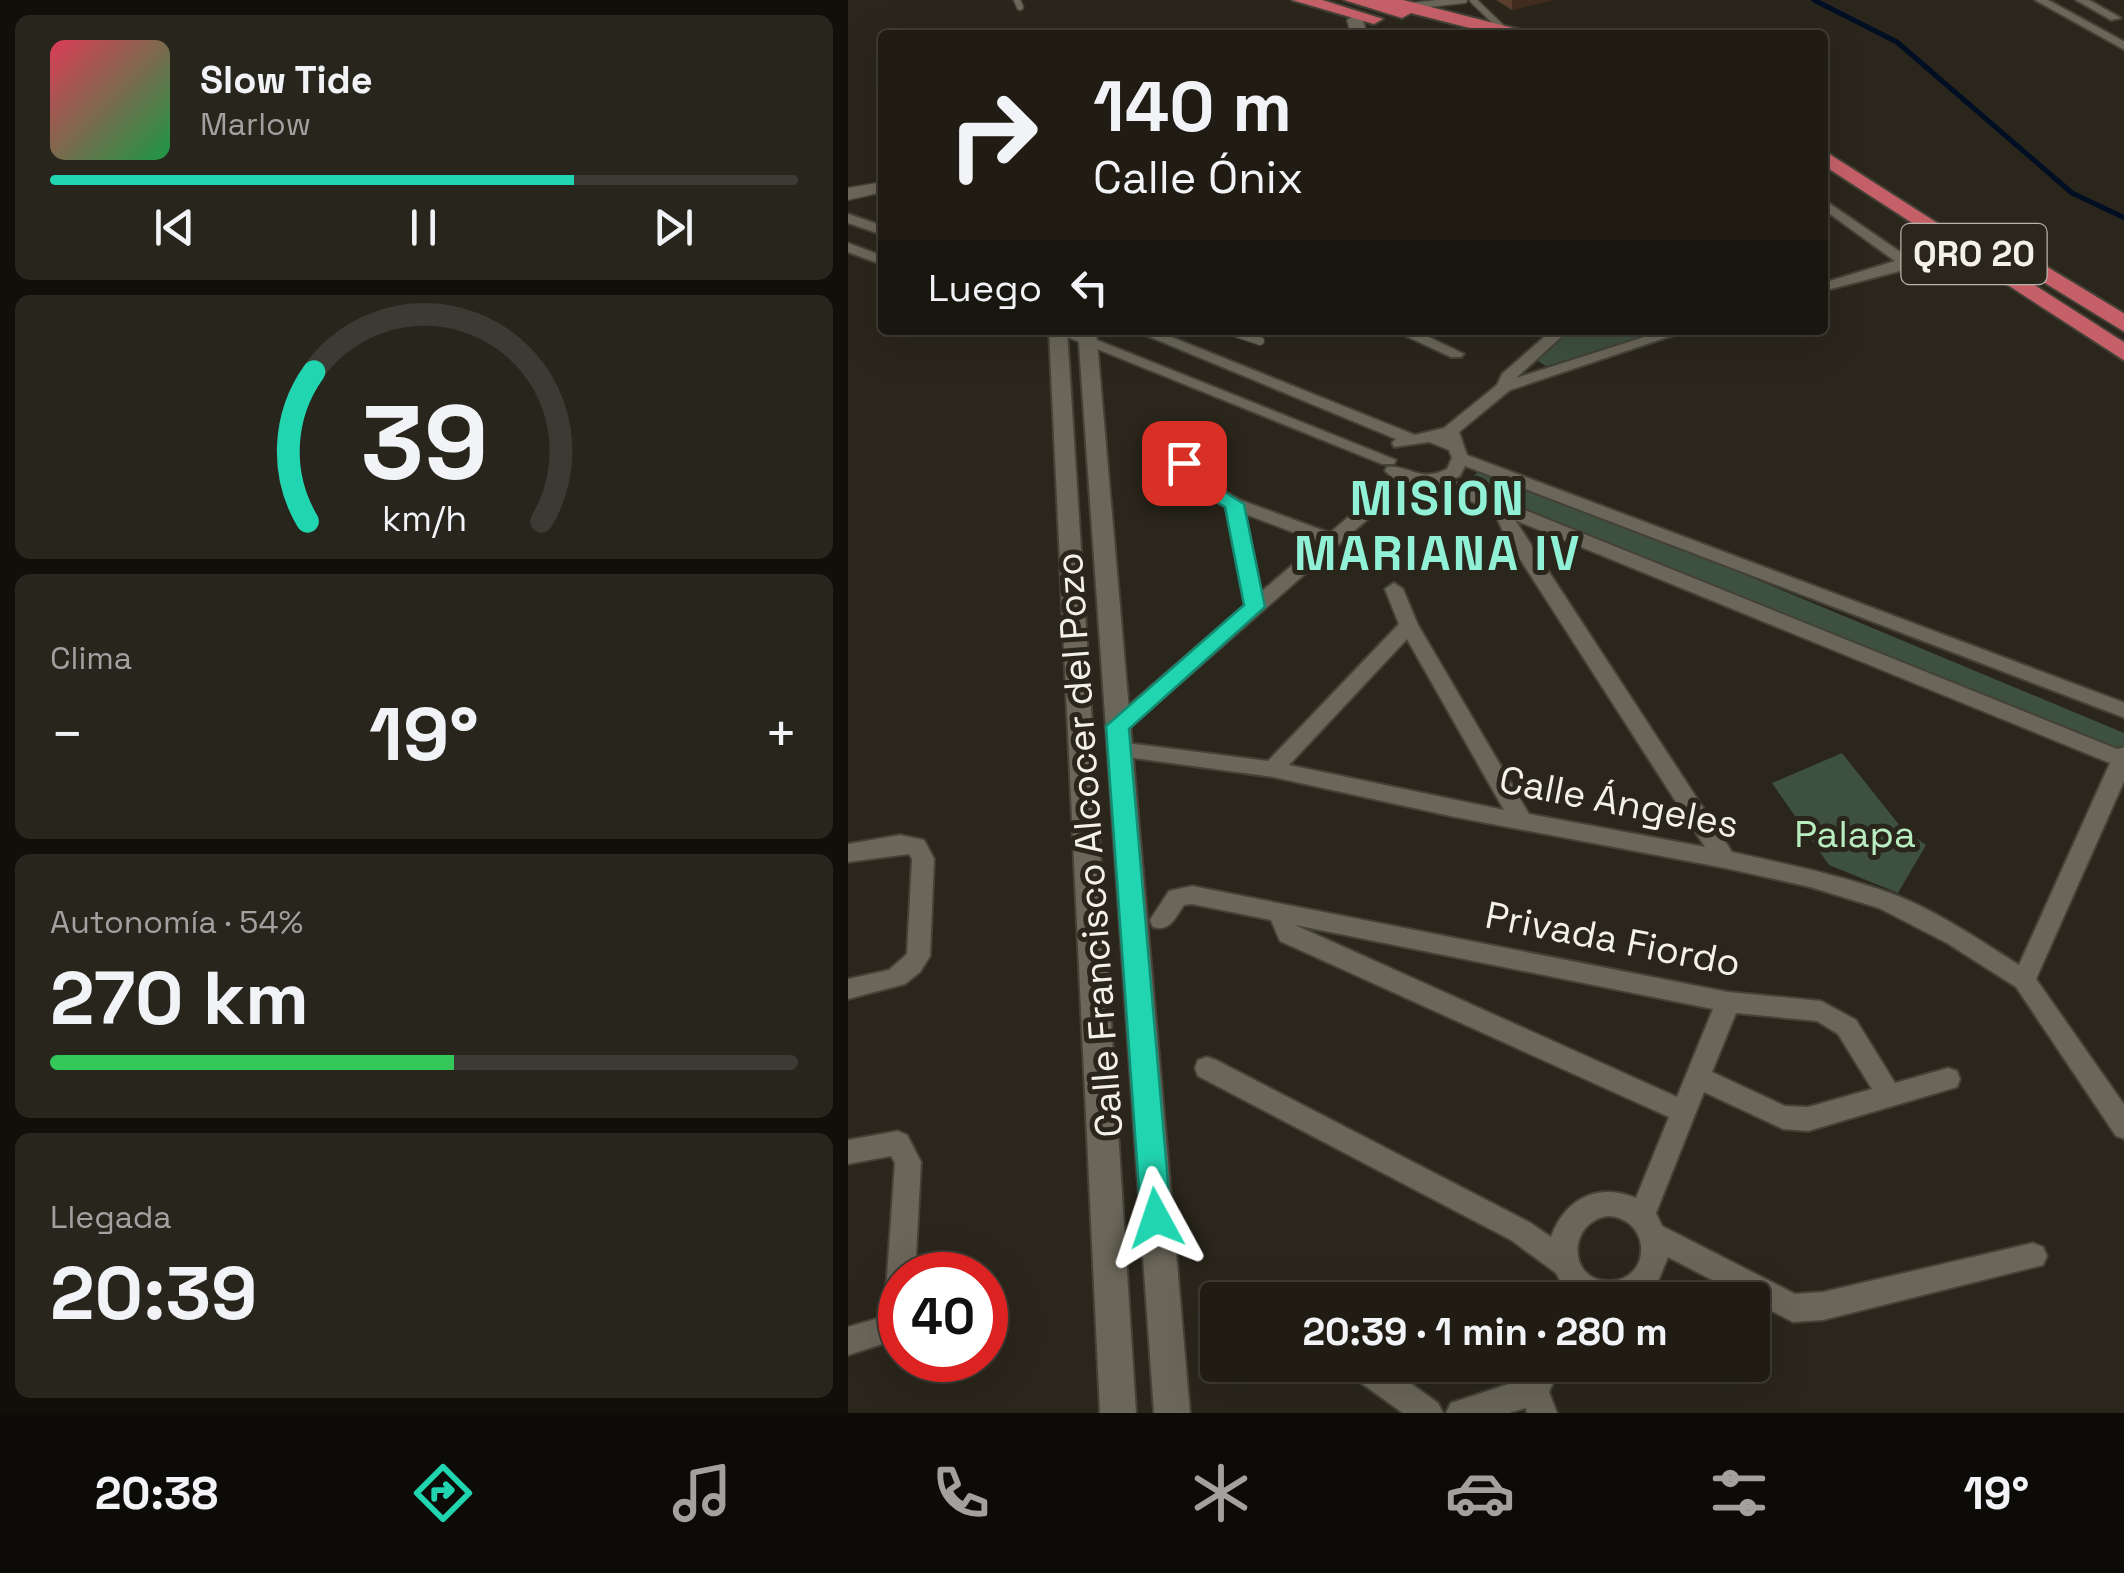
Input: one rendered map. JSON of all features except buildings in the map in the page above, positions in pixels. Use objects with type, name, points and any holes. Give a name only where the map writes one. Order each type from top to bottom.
[{"type":"highway","points":[[1282,0],[1405,30]]},
{"type":"highway","points":[[1301,0],[1406,30]]},
{"type":"highway","points":[[1382,0],[1500,30]]},
{"type":"highway","points":[[1356,18],[1450,30]]},
{"type":"highway","name":"QRO 20","points":[[1828,138],[1869,160],[2124,325]]},
{"type":"highway","name":"QRO 20","points":[[1828,159],[2124,354]]},
{"type":"main road","points":[[848,180],[878,175]]},
{"type":"main road","points":[[848,194],[878,188]]},
{"type":"street","points":[[2040,0],[2124,47]]},
{"type":"street","points":[[2081,0],[2114,18]]},
{"type":"street","points":[[1828,207],[1904,261],[1895,268],[1828,286]]},
{"type":"street","points":[[848,218],[878,229]]},
{"type":"street","points":[[848,247],[878,259]]},
{"type":"street","name":"Calle Francisco Alcocer del Pozo","points":[[1058,335],[1118,1413]]},
{"type":"street","points":[[1153,335],[1410,439]]},
{"type":"street","points":[[1425,335],[1456,354]]},
{"type":"street","points":[[1434,480],[1454,472],[1455,445],[1508,378],[1555,335]]},
{"type":"street","points":[[1504,387],[1666,335]]},
{"type":"street","points":[[1088,336],[1388,460],[1394,473],[1404,478],[1434,480],[2124,759],[2024,980]]},
{"type":"street","name":"Calle Francisco Alcocer del Pozo","points":[[1088,336],[1172,1413]]},
{"type":"street","points":[[1528,359],[1530,367],[1546,374]]},
{"type":"street","points":[[1388,460],[1394,448],[1410,439],[1432,437],[2124,712]]},
{"type":"street","points":[[1184,463],[1191,479],[1234,504],[1332,540]]},
{"type":"street","points":[[1118,738],[1255,607],[1404,478]]},
{"type":"street","points":[[1234,504],[1255,607]]},
{"type":"street","points":[[1502,507],[1513,534],[1725,859]]},
{"type":"street","points":[[1394,589],[1409,626],[1522,822]]},
{"type":"street","points":[[1273,769],[1409,626]]},
{"type":"street","name":"Calle Ángeles","points":[[1118,738],[1522,822],[1725,859],[1810,878],[1886,901],[1956,936],[2024,980],[2124,1128]]},
{"type":"street","points":[[848,852],[900,844],[916,846],[923,858],[918,956],[911,970],[888,981],[848,989]]},
{"type":"street","name":"Privada Fiordo","points":[[1160,920],[1166,907],[1184,894],[1728,1002],[1820,1012],[1847,1028],[1888,1094]]},
{"type":"street","points":[[1285,911],[1282,923],[1288,934],[1682,1112]]},
{"type":"street","points":[[1639,1282],[1654,1266],[1647,1226],[1682,1112],[1728,1002]]},
{"type":"street","points":[[1208,1068],[1520,1230],[1566,1264]]},
{"type":"street","points":[[1698,1077],[1782,1117],[1808,1119],[1948,1079]]},
{"type":"street","points":[[848,1152],[898,1143],[908,1162],[902,1252]]},
{"type":"street","points":[[1576,1282],[1562,1249],[1564,1233],[1582,1210],[1612,1203],[1793,1308],[1823,1306],[2033,1256]]},
{"type":"street","points":[[848,1341],[878,1332]]},
{"type":"street","points":[[1384,1382],[1428,1413]]},
{"type":"street","points":[[1462,1413],[1541,1390]]},
{"type":"lane","points":[[1405,6],[1464,0]]},
{"type":"lane","points":[[1473,0],[1507,30]]},
{"type":"lane","points":[[1241,335],[1260,342]]},
{"type":"green space","points":[[1560,335],[1655,335],[1546,366],[1538,361]]},
{"type":"green space","points":[[1485,466],[2124,733],[2119,758],[1465,483]]},
{"type":"green space","name":"Palapa","points":[[1842,753],[1900,826],[1926,845],[1898,893],[1829,865],[1772,783]]},
{"type":"waterway","points":[[1814,0],[1897,42],[2072,193],[2125,218]]},
{"type":"district","name":"MISION MARIANA IV","points":[[1438,526]]},
{"type":"route","points":[[1156,1218],[1118,726],[1255,607],[1234,504],[1191,479],[1184,463]]}]
